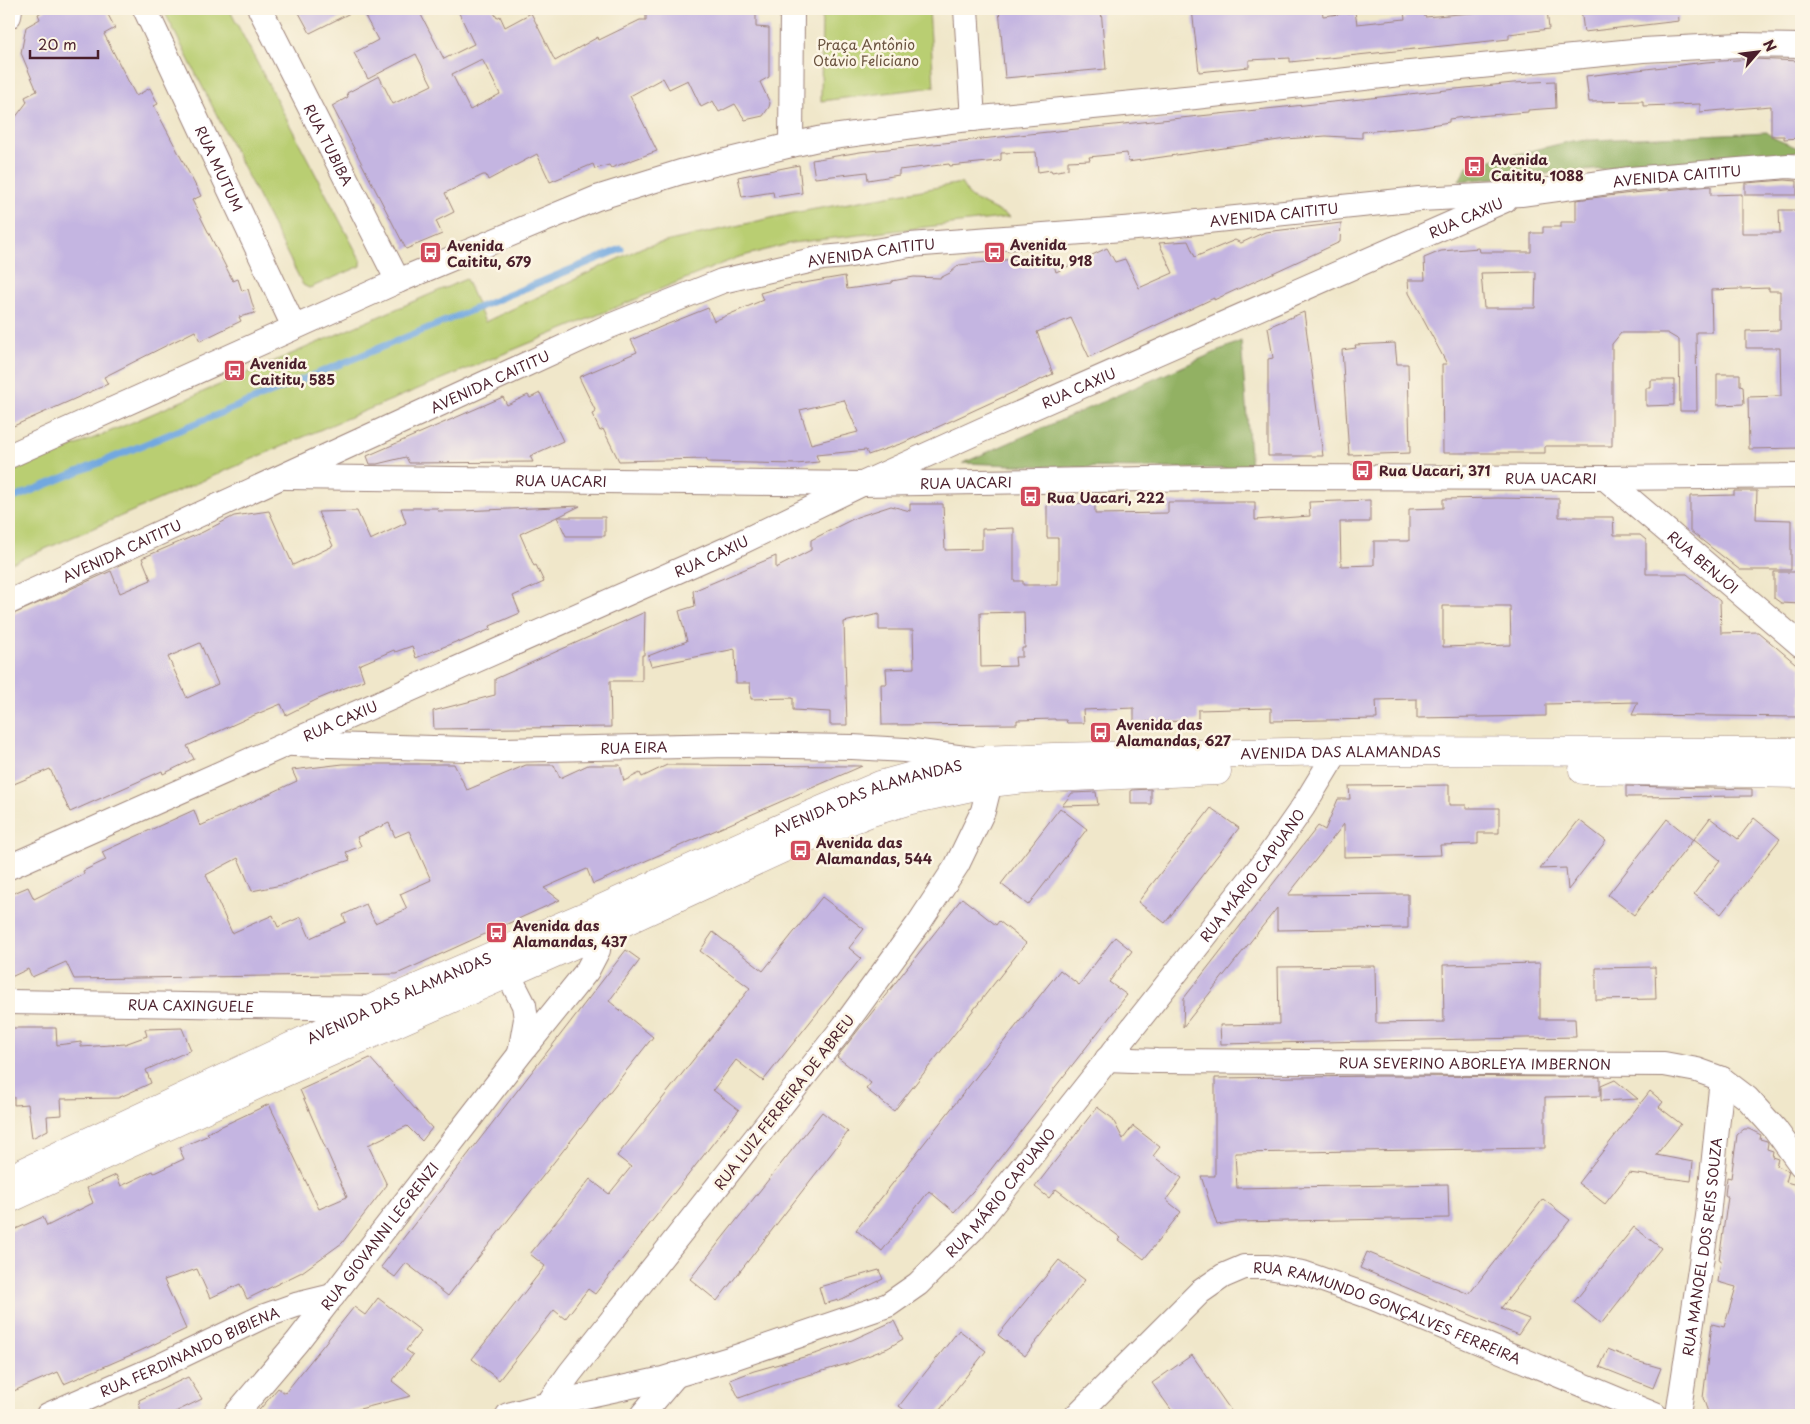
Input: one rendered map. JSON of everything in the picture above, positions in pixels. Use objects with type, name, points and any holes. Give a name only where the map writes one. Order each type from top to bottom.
[{"type":"street","points":[[9,16],[10,9]]},
{"type":"street","name":"RUA MUTUM","points":[[145,9],[294,327]]},
{"type":"street","name":"RUA TUBIBA","points":[[260,9],[398,280]]},
{"type":"street","points":[[792,9],[792,145]]},
{"type":"street","points":[[966,9],[973,119]]},
{"type":"street","points":[[9,456],[398,280],[597,198],[680,172],[792,145],[828,138],[973,119],[1195,98],[1400,74],[1644,50],[1740,45],[1801,46]]},
{"type":"street","name":"AVENIDA CAITITU","points":[[9,602],[605,328],[722,281],[822,258],[910,245],[1149,227],[1419,199],[1521,194],[1630,179],[1788,166],[1801,167]]},
{"type":"street","name":"RUA CAXIU","points":[[9,867],[725,550],[862,484],[1521,194]]},
{"type":"street","name":"RUA CAXIU","points":[[1410,242],[1419,199]]},
{"type":"street","name":"RUA UACARI","points":[[281,477],[862,484],[1260,477],[1605,478],[1801,476]]},
{"type":"street","name":"RUA BENJOI","points":[[1605,478],[1801,645]]},
{"type":"street","name":"RUA EIRA","points":[[287,744],[503,750],[729,745],[852,747],[905,750],[986,772]]},
{"type":"street","name":"AVENIDA DAS ALAMANDAS","points":[[1332,760],[1801,752]]},
{"type":"street","name":"AVENIDA DAS ALAMANDAS","points":[[9,1179],[374,1008],[503,963],[597,922],[787,825],[880,785],[923,773],[986,772],[1053,756],[1332,760],[1801,774]]},
{"type":"street","name":"RUA MÁRIO CAPUANO","points":[[508,1415],[676,1375],[783,1341],[888,1305],[918,1284],[973,1229],[1268,856],[1303,807],[1332,760]]},
{"type":"street","name":"RUA LUIZ FERREIRA DE ABREU","points":[[548,1404],[570,1373],[844,1026],[919,924],[958,865],[983,811],[986,772]]},
{"type":"street","name":"RUA GIOVANNI LEGRENZI","points":[[235,1415],[333,1296],[520,1054],[587,971],[598,950],[597,922]]},
{"type":"street","name":"AVENIDA DAS ALAMANDAS","points":[[9,1199],[398,1021],[503,963]]},
{"type":"street","name":"RUA GIOVANNI LEGRENZI","points":[[503,963],[524,1005],[526,1019],[520,1054]]},
{"type":"street","name":"RUA CAXINGUELE","points":[[9,1002],[374,1008]]},
{"type":"street","points":[[374,1008],[398,1021]]},
{"type":"street","name":"RUA SEVERINO ABORLEYA IMBERNON","points":[[1107,1059],[1157,1062],[1664,1064],[1697,1070],[1722,1079],[1746,1098],[1775,1129],[1801,1165]]},
{"type":"street","name":"RUA MANOEL DOS REIS SOUZA","points":[[1678,1415],[1708,1216],[1722,1079]]},
{"type":"street","name":"RUA RAIMUNDO GONÇALVES FERREIRA","points":[[1077,1415],[1200,1292],[1223,1276],[1244,1267],[1268,1267],[1303,1273],[1370,1297],[1654,1415]]},
{"type":"street","name":"RUA FERDINANDO BIBIENA","points":[[48,1415],[160,1366],[262,1317],[296,1305],[333,1296]]},
{"type":"street","points":[[642,1415],[676,1375]]},
{"type":"green space","points":[[163,9],[229,9],[361,261],[361,266],[309,288],[303,285]]},
{"type":"green space","name":"Praça Antônio Otávio Feliciano","points":[[822,9],[929,9],[934,87],[821,101]]},
{"type":"green space","points":[[1767,132],[1775,138],[1801,150],[1788,154],[1459,181],[1467,166],[1572,141]]},
{"type":"green space","points":[[961,183],[970,197],[1010,217],[792,243],[736,258],[338,422],[9,564],[9,473],[133,422],[466,279],[485,322],[643,247],[793,213]]},
{"type":"green space","points":[[1241,341],[1251,469],[1064,467],[963,463]]},
{"type":"building","points":[[47,9],[105,9],[115,28],[104,34],[136,96],[150,88],[158,104],[154,106],[201,196],[192,200],[233,281],[238,279],[242,291],[248,289],[255,313],[239,317],[241,321],[200,341],[195,331],[104,377],[108,384],[9,428],[9,126],[27,102],[25,97],[37,91],[21,53],[26,27],[40,19],[38,14]]},
{"type":"building","points":[[297,9],[358,9],[310,33]]},
{"type":"building","points":[[361,9],[418,9],[444,59],[474,44],[457,9],[492,9],[497,18],[500,16],[505,27],[531,13],[555,61],[598,37],[599,40],[640,20],[646,20],[646,14],[654,14],[655,9],[756,9],[756,27],[769,28],[769,77],[760,82],[770,103],[763,116],[745,120],[735,104],[719,112],[713,101],[701,107],[688,80],[669,89],[663,78],[630,96],[657,151],[611,168],[609,165],[595,169],[593,164],[550,182],[537,154],[488,180],[486,175],[483,175],[445,193],[454,212],[436,221],[442,234],[406,249],[332,106],[348,97],[347,93],[379,76],[393,104],[432,85],[416,54],[368,79],[354,53],[378,40]],"holes":[[[482,59],[500,94],[470,110],[452,74]]]},
{"type":"building","points":[[999,9],[1101,9],[1106,69],[1005,78]]},
{"type":"building","points":[[1192,9],[1322,9],[1323,16],[1355,12],[1357,24],[1405,19],[1404,12],[1424,10],[1425,17],[1493,11],[1492,9],[1547,9],[1549,29],[1509,34],[1509,39],[1329,58],[1290,62],[1290,58],[1249,60],[1249,67],[1199,72]]},
{"type":"building","points":[[1581,9],[1678,9],[1679,21],[1584,32]]},
{"type":"building","points":[[1752,59],[1801,61],[1801,138],[1784,139],[1784,136],[1771,136],[1771,106],[1700,112],[1700,104],[1643,106],[1643,101],[1589,102],[1586,76],[1706,62]]},
{"type":"building","points":[[1555,81],[1556,108],[1464,117],[1449,119],[1449,122],[1418,127],[1362,132],[1362,138],[1326,136],[1286,139],[1128,162],[1127,153],[1089,157],[1090,160],[1068,161],[1068,169],[1052,172],[1051,170],[1038,172],[1036,152],[1001,153],[1001,160],[997,161],[899,170],[899,175],[868,180],[867,172],[815,178],[812,160],[915,146],[1513,83]]},
{"type":"building","points":[[799,165],[802,193],[774,197],[773,192],[742,197],[738,177]]},
{"type":"building","points":[[1797,181],[1797,195],[1745,195],[1745,183]]},
{"type":"building","points":[[1711,186],[1711,195],[1742,194],[1742,233],[1780,233],[1779,210],[1801,210],[1801,448],[1749,449],[1748,397],[1781,396],[1780,348],[1746,348],[1746,331],[1780,330],[1780,291],[1769,291],[1769,288],[1711,290],[1712,332],[1696,332],[1697,411],[1680,411],[1679,340],[1667,333],[1621,333],[1612,344],[1612,446],[1545,446],[1545,453],[1443,453],[1442,364],[1447,364],[1409,293],[1408,280],[1425,280],[1424,258],[1441,251],[1479,248],[1480,252],[1531,252],[1531,233],[1543,233],[1543,227],[1561,227],[1561,222],[1576,222],[1576,200]],"holes":[[[1536,272],[1535,308],[1484,308],[1481,273]]]},
{"type":"building","points":[[1341,223],[1340,242],[1214,300],[1214,298],[1089,357],[1071,318],[1037,332],[1053,374],[903,443],[868,455],[866,450],[816,455],[819,462],[796,464],[708,462],[706,459],[619,461],[603,429],[600,431],[592,414],[596,412],[579,377],[637,352],[631,340],[708,308],[714,321],[763,300],[760,293],[786,286],[845,276],[847,289],[892,283],[892,281],[914,277],[940,278],[950,273],[959,265],[1051,255],[1056,272],[1107,248],[1115,262],[1125,259],[1139,288],[1173,273],[1159,243],[1188,241],[1195,257],[1235,240],[1241,243],[1265,232]],"holes":[[[844,400],[858,432],[811,444],[800,410]]]},
{"type":"building","points":[[1304,312],[1323,456],[1268,456],[1268,359],[1273,358],[1268,327]]},
{"type":"building","points":[[1395,343],[1397,364],[1408,364],[1410,453],[1349,455],[1342,350],[1356,348],[1355,345]]},
{"type":"building","points":[[1717,374],[1740,374],[1744,404],[1717,405]]},
{"type":"building","points":[[1651,380],[1674,380],[1674,405],[1646,406],[1646,388],[1651,388]]},
{"type":"building","points":[[540,393],[563,441],[530,456],[533,462],[409,463],[406,457],[370,464],[367,456],[503,397],[507,405],[528,395],[530,398]]},
{"type":"building","points":[[1734,491],[1757,491],[1756,519],[1791,520],[1791,570],[1740,570],[1690,531],[1690,496],[1734,495]]},
{"type":"building","points":[[1443,499],[1559,499],[1559,517],[1613,517],[1614,535],[1640,535],[1646,540],[1646,574],[1687,574],[1720,601],[1721,633],[1758,632],[1801,668],[1801,717],[1632,715],[1638,702],[1546,704],[1546,716],[1417,718],[1417,699],[1376,700],[1377,719],[1271,721],[1271,708],[1198,710],[1198,721],[1134,722],[1134,708],[1083,710],[1084,723],[1067,723],[1066,720],[1055,719],[1017,720],[1017,724],[882,725],[881,684],[887,684],[886,669],[914,668],[913,630],[879,630],[879,614],[844,622],[847,725],[830,725],[830,712],[793,710],[793,698],[751,699],[750,683],[736,683],[735,649],[651,666],[648,656],[687,641],[679,611],[695,606],[693,591],[776,556],[776,568],[811,550],[811,540],[857,517],[891,506],[910,511],[910,504],[943,504],[945,550],[982,549],[982,529],[1014,528],[1014,581],[1023,581],[1023,585],[1058,585],[1058,538],[1047,538],[1047,504],[1095,503],[1095,514],[1168,513],[1168,502],[1255,502],[1255,520],[1310,516],[1309,502],[1370,500],[1370,522],[1340,522],[1341,566],[1374,565],[1374,541],[1409,541],[1409,509],[1443,508]],"holes":[[[1443,606],[1510,606],[1511,645],[1443,647]],[[1024,612],[1025,648],[1022,648],[1022,657],[1015,657],[1016,666],[981,667],[980,613]]]},
{"type":"building","points":[[580,506],[558,517],[605,517],[605,536],[566,536],[557,517],[520,534],[534,566],[536,565],[544,582],[513,596],[520,613],[490,626],[491,629],[416,658],[412,646],[395,652],[394,650],[359,665],[364,680],[286,715],[281,704],[187,746],[194,759],[163,774],[162,771],[70,812],[50,769],[9,786],[9,616],[111,571],[120,593],[151,580],[142,558],[203,532],[234,516],[269,511],[293,565],[333,546],[318,512],[357,511],[370,540],[406,523],[401,508],[437,508],[438,511]],"holes":[[[200,643],[218,684],[187,698],[168,657]]]},
{"type":"building","points":[[1774,572],[1801,572],[1801,604],[1781,603],[1774,598]]},
{"type":"building","points":[[645,612],[642,681],[610,681],[611,727],[434,729],[433,711],[495,695],[495,679]]},
{"type":"building","points":[[343,764],[454,764],[467,790],[526,765],[554,765],[560,778],[588,765],[620,765],[624,781],[640,773],[642,777],[667,765],[862,766],[593,884],[587,869],[544,888],[560,900],[397,974],[74,979],[66,962],[32,977],[28,969],[9,978],[9,895],[28,887],[34,899],[84,874],[83,871],[106,860],[102,852],[194,810],[200,826],[297,781],[292,770]],"holes":[[[389,823],[395,837],[409,831],[431,880],[400,894],[407,909],[375,923],[366,904],[343,915],[346,922],[310,938],[301,917],[278,927],[273,915],[232,933],[206,875],[238,858],[252,891],[286,884],[350,860],[346,852],[361,846],[357,837]]]},
{"type":"building","points":[[1449,785],[1449,805],[1466,805],[1466,808],[1499,808],[1499,833],[1478,833],[1478,844],[1440,845],[1441,855],[1344,857],[1344,824],[1288,895],[1408,894],[1408,928],[1277,930],[1277,908],[1183,1027],[1184,998],[1318,826],[1325,830],[1338,799],[1350,799],[1349,786]]},
{"type":"building","points":[[1626,786],[1752,789],[1752,796],[1626,797]]},
{"type":"building","points":[[1151,789],[1151,804],[1131,804],[1131,790]]},
{"type":"building","points":[[1096,792],[1098,805],[1062,806],[1072,793]]},
{"type":"building","points":[[1060,808],[1087,829],[1028,905],[1001,884]]},
{"type":"building","points":[[1211,808],[1239,828],[1165,923],[1138,902]]},
{"type":"building","points":[[1710,818],[1738,839],[1754,818],[1780,839],[1721,914],[1694,894],[1720,860],[1694,839]]},
{"type":"building","points":[[1667,819],[1693,840],[1634,915],[1608,895]]},
{"type":"building","points":[[1579,820],[1606,841],[1568,890],[1566,868],[1540,869]]},
{"type":"building","points":[[822,897],[864,929],[849,948],[861,958],[763,1081],[736,1060],[713,1090],[739,1110],[595,1294],[588,1289],[565,1319],[554,1310],[499,1380],[472,1359],[545,1266],[530,1254],[590,1179],[609,1194],[631,1167],[617,1156],[750,988],[700,951],[713,932],[763,971]]},
{"type":"building","points":[[962,898],[996,925],[999,921],[1026,943],[894,1111],[866,1089],[871,1083],[837,1057]]},
{"type":"building","points":[[1115,937],[1132,951],[1109,982],[1127,995],[981,1182],[954,1212],[929,1191],[882,1251],[856,1230],[1060,970],[1079,985]]},
{"type":"building","points":[[626,950],[640,960],[609,1001],[653,1037],[448,1296],[406,1263],[395,1277],[381,1267]]},
{"type":"building","points":[[1540,963],[1540,1019],[1575,1019],[1576,1037],[1221,1044],[1220,1025],[1279,1024],[1278,967],[1375,966],[1376,1023],[1444,1022],[1443,965]]},
{"type":"building","points":[[1655,967],[1656,999],[1596,1000],[1596,968]]},
{"type":"building","points":[[9,1028],[56,1028],[57,1045],[81,1042],[81,1047],[125,1044],[147,1036],[145,1029],[182,1028],[191,1050],[146,1070],[151,1083],[118,1098],[61,1099],[62,1115],[47,1116],[48,1130],[32,1138],[28,1104],[14,1105],[14,1097],[9,1097]]},
{"type":"building","points":[[370,1058],[432,1128],[422,1141],[407,1126],[368,1145],[387,1185],[342,1243],[302,1272],[247,1299],[240,1284],[210,1298],[197,1269],[164,1280],[186,1329],[64,1384],[58,1372],[9,1393],[9,1232],[43,1217],[47,1226],[93,1203],[87,1188],[116,1175],[121,1186],[184,1159],[179,1148],[269,1104],[319,1209],[347,1197],[300,1090]]},
{"type":"building","points":[[1382,1076],[1600,1077],[1600,1096],[1545,1097],[1545,1148],[1235,1153],[1237,1188],[1448,1184],[1449,1218],[1235,1222],[1217,1225],[1201,1176],[1215,1176],[1215,1078]]},
{"type":"building","points":[[1615,1080],[1638,1099],[1601,1101],[1601,1086]]},
{"type":"building","points":[[1650,1091],[1663,1102],[1659,1107],[1681,1124],[1656,1155],[1693,1162],[1691,1181],[1629,1173],[1605,1204],[1578,1183]]},
{"type":"building","points":[[1097,1107],[1112,1118],[1123,1139],[1133,1126],[1160,1147],[1153,1156],[1182,1178],[1166,1200],[1181,1212],[1144,1259],[1119,1240],[1121,1238],[1056,1189],[1049,1198],[1035,1187]]},
{"type":"building","points":[[822,1112],[848,1132],[717,1301],[690,1279]]},
{"type":"building","points":[[1744,1129],[1749,1129],[1761,1135],[1760,1139],[1767,1141],[1767,1149],[1773,1151],[1772,1157],[1778,1159],[1776,1166],[1789,1171],[1786,1182],[1797,1185],[1801,1191],[1801,1401],[1794,1415],[1709,1415],[1703,1398],[1712,1324],[1724,1327],[1736,1287],[1718,1282],[1721,1260],[1719,1260],[1728,1197],[1725,1195],[1727,1177],[1731,1178],[1737,1135]]},
{"type":"building","points":[[1543,1199],[1570,1220],[1501,1308],[1529,1319],[1518,1335],[1360,1268],[1367,1252],[1469,1294]]},
{"type":"building","points":[[1634,1227],[1661,1248],[1601,1324],[1574,1302]]},
{"type":"building","points":[[1059,1260],[1085,1280],[1025,1356],[998,1335]]},
{"type":"building","points":[[879,1270],[883,1279],[842,1299],[824,1304],[819,1287]]},
{"type":"building","points":[[378,1298],[421,1331],[406,1350],[413,1355],[392,1381],[411,1396],[336,1415],[255,1415],[278,1388],[285,1393],[354,1307],[365,1315]]},
{"type":"building","points":[[894,1321],[903,1339],[888,1348],[847,1364],[781,1383],[739,1398],[730,1380],[754,1371],[818,1353]]},
{"type":"building","points":[[959,1330],[986,1351],[936,1415],[911,1415],[899,1406]]},
{"type":"building","points":[[1608,1349],[1636,1361],[1661,1368],[1653,1388],[1600,1367]]},
{"type":"building","points":[[1192,1355],[1234,1415],[1175,1415],[1152,1383]]},
{"type":"building","points":[[188,1377],[202,1399],[169,1415],[141,1415],[139,1400]]},
{"type":"waterway","points":[[9,500],[621,249]]},
{"type":"place","name":"Avenida Caititu, 1088","points":[[1475,167]]},
{"type":"place","name":"Avenida Caititu, 918","points":[[994,252]]},
{"type":"place","name":"Avenida Caititu, 679","points":[[431,253]]},
{"type":"place","name":"Avenida Caititu, 585","points":[[234,371]]},
{"type":"place","name":"Rua Uacari, 371","points":[[1363,470]]},
{"type":"place","name":"Rua Uacari, 222","points":[[1031,497]]},
{"type":"place","name":"Avenida das Alamandas, 627","points":[[1100,732]]},
{"type":"place","name":"Avenida das Alamandas, 544","points":[[800,850]]},
{"type":"place","name":"Avenida das Alamandas, 437","points":[[497,933]]}]
